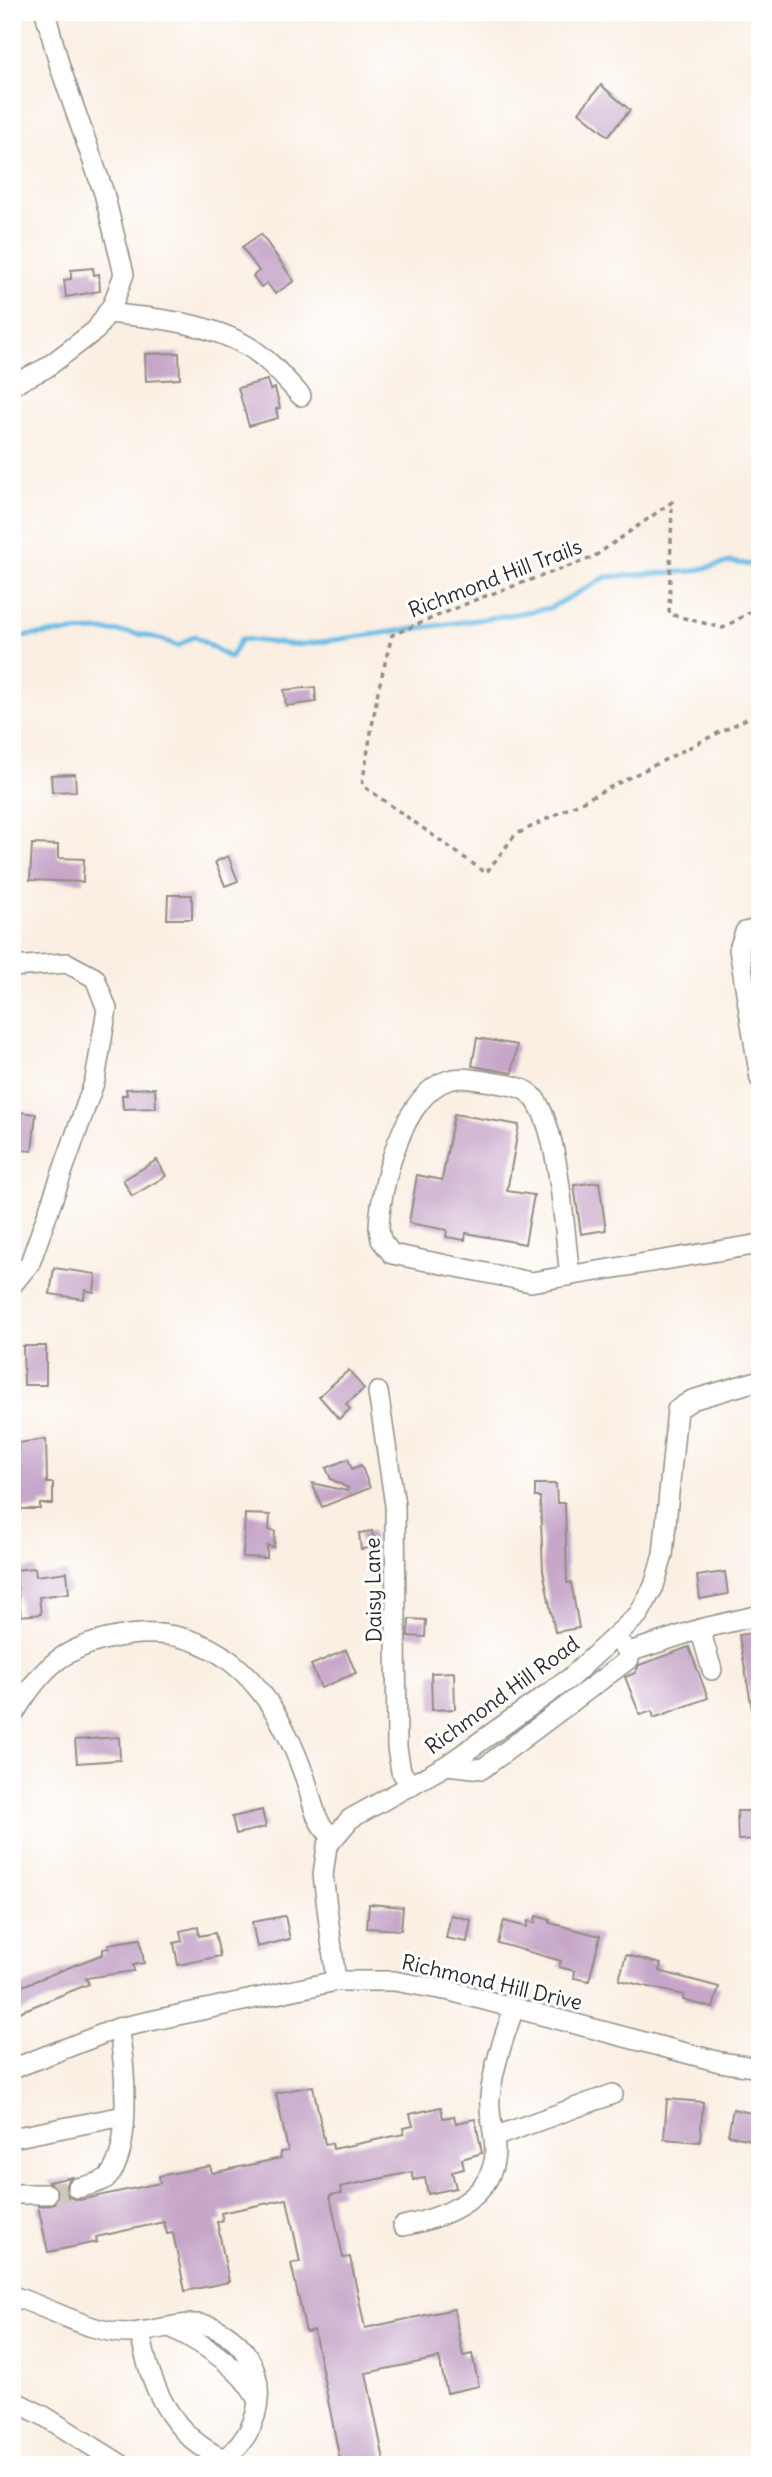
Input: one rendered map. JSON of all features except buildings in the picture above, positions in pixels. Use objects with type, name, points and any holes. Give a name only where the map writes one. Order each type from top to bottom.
[{"type":"street","points":[[12,385],[46,368],[96,330],[107,313],[124,274],[104,193],[60,67],[45,12]]},
{"type":"street","points":[[107,313],[193,325],[218,333],[250,348],[275,368],[301,396]]},
{"type":"street","points":[[760,928],[745,932],[739,948],[760,1079]]},
{"type":"street","points":[[12,967],[67,963],[96,978],[107,1009],[95,1080],[30,1263],[12,1285]]},
{"type":"street","points":[[570,1276],[554,1154],[535,1098],[521,1088],[469,1078],[448,1080],[429,1092],[392,1152],[379,1216],[381,1240],[392,1254],[531,1282],[570,1276],[760,1244]]},
{"type":"street","name":"Richmond Hill Road","points":[[333,1836],[350,1819],[447,1765],[570,1678],[622,1645],[654,1586],[663,1555],[677,1410],[692,1400],[760,1380]]},
{"type":"street","name":"Daisy Lane","points":[[378,1392],[395,1505],[397,1748],[401,1771],[411,1786]]},
{"type":"street","points":[[622,1645],[760,1615]]},
{"type":"street","points":[[700,1629],[712,1670]]},
{"type":"street","points":[[12,1717],[37,1677],[60,1657],[78,1648],[137,1634],[172,1634],[199,1641],[225,1656],[243,1671],[273,1710],[297,1755],[318,1822],[333,1836],[324,1858],[323,1875],[336,1981]]},
{"type":"street","name":"Richmond Hill Drive","points":[[12,2069],[118,2028],[336,1981],[394,1981],[450,1991],[720,2062],[760,2068]]},
{"type":"street","points":[[403,2226],[456,2210],[475,2196],[495,2160],[490,2097],[503,2039],[514,2008]]},
{"type":"street","points":[[77,2188],[107,2178],[116,2164],[126,2086],[118,2028]]},
{"type":"street","points":[[494,2137],[613,2094]]},
{"type":"street","points":[[12,2138],[124,2116]]},
{"type":"street","points":[[12,2194],[47,2194]]},
{"type":"street","points":[[12,2296],[113,2333],[196,2325],[214,2328],[243,2349],[251,2361],[258,2401],[252,2431],[243,2444],[219,2462],[193,2442],[176,2424],[158,2397],[145,2361],[139,2332]]},
{"type":"street","points":[[12,2400],[44,2416],[122,2465]]},
{"type":"path","name":"Richmond Hill Trails","points":[[760,606],[723,628],[669,614],[672,502],[592,558],[481,598],[392,635],[378,691],[362,785],[486,873],[516,835],[760,712]]},
{"type":"waterway","points":[[12,637],[117,632],[138,634],[178,646],[194,636],[230,658],[241,639],[298,645],[484,619],[550,608],[606,577],[693,571],[730,562],[760,566]]},
{"type":"tunnel","points":[[47,2194],[77,2188]]}]
